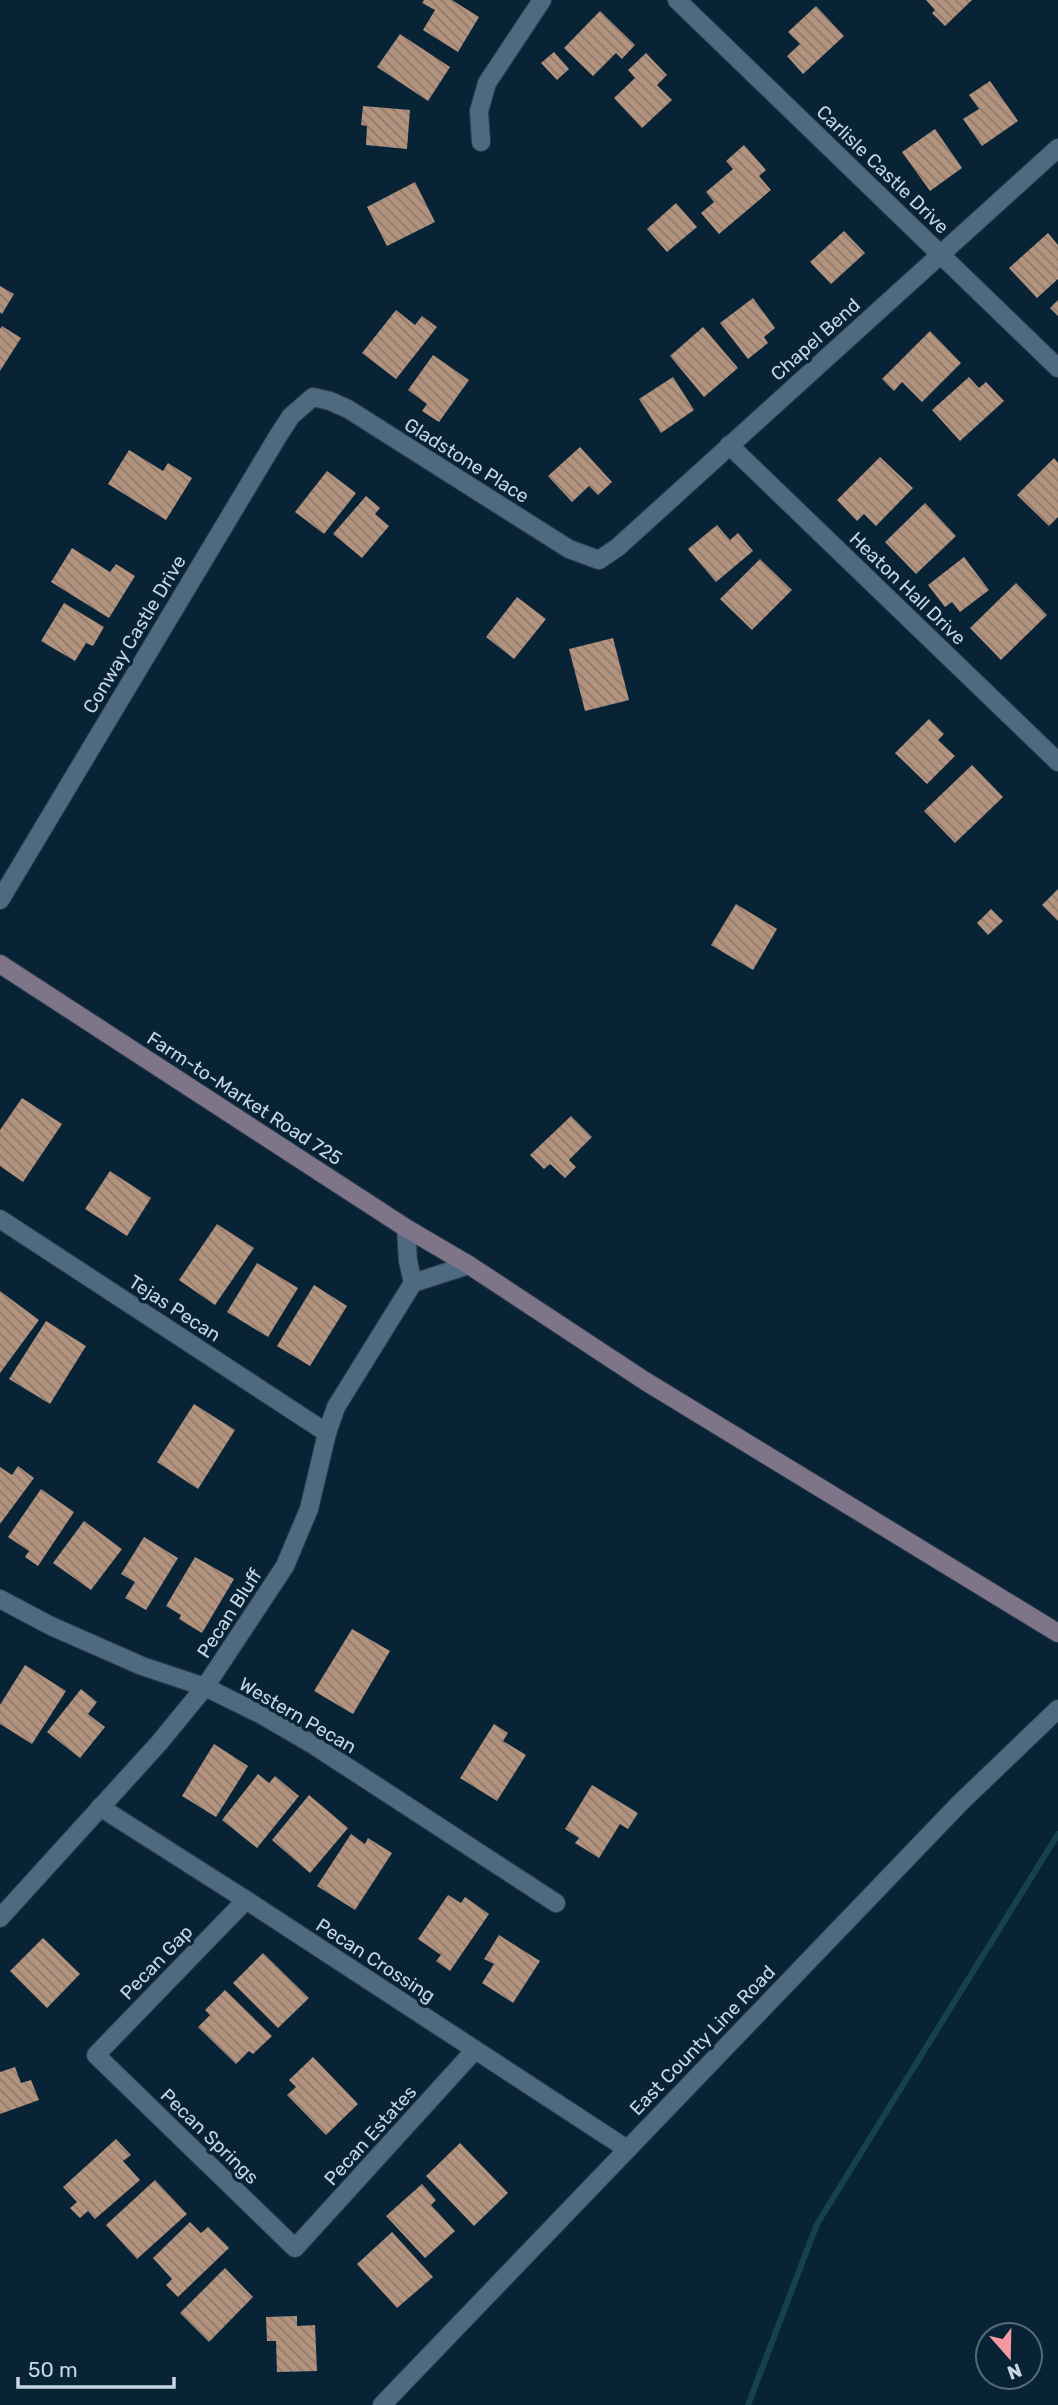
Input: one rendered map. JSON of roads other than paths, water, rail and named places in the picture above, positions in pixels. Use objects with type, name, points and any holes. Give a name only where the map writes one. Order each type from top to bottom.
[{"type":"main road","name":"Farm-to-Market Road 725","points":[[0,964],[645,1381],[1058,1633]]},
{"type":"street","points":[[481,142],[480,111],[487,83],[542,0]]},
{"type":"street","name":"Carlisle Castle Drive","points":[[677,0],[1058,368]]},
{"type":"street","name":"Chapel Bend","points":[[599,559],[618,547],[1058,148]]},
{"type":"street","name":"Gladstone Place","points":[[313,397],[348,409],[569,549],[599,559]]},
{"type":"street","name":"Conway Castle Drive","points":[[0,900],[278,436],[291,416],[313,397]]},
{"type":"street","name":"Heaton Hall Drive","points":[[729,445],[1058,762]]},
{"type":"street","name":"Tejas Pecan","points":[[0,1219],[327,1433]]},
{"type":"street","points":[[407,1228],[408,1261],[413,1283],[469,1265]]},
{"type":"street","name":"Pecan Bluff","points":[[0,1918],[205,1687],[285,1566],[309,1509],[336,1407],[413,1283]]},
{"type":"street","name":"Western Pecan","points":[[0,1599],[51,1626],[142,1666],[205,1687],[262,1715],[312,1744],[556,1903]]},
{"type":"street","name":"East County Line Road","points":[[382,2405],[960,1803],[1058,1709]]},
{"type":"street","name":"Pecan Crossing","points":[[100,1807],[627,2149]]},
{"type":"street","name":"Pecan Gap","points":[[96,2054],[246,1900]]},
{"type":"street","name":"Pecan Estates","points":[[295,2248],[475,2050]]},
{"type":"street","name":"Pecan Springs","points":[[96,2054],[295,2248]]},
{"type":"waterway","points":[[748,2405],[817,2224],[1058,1834]]}]
